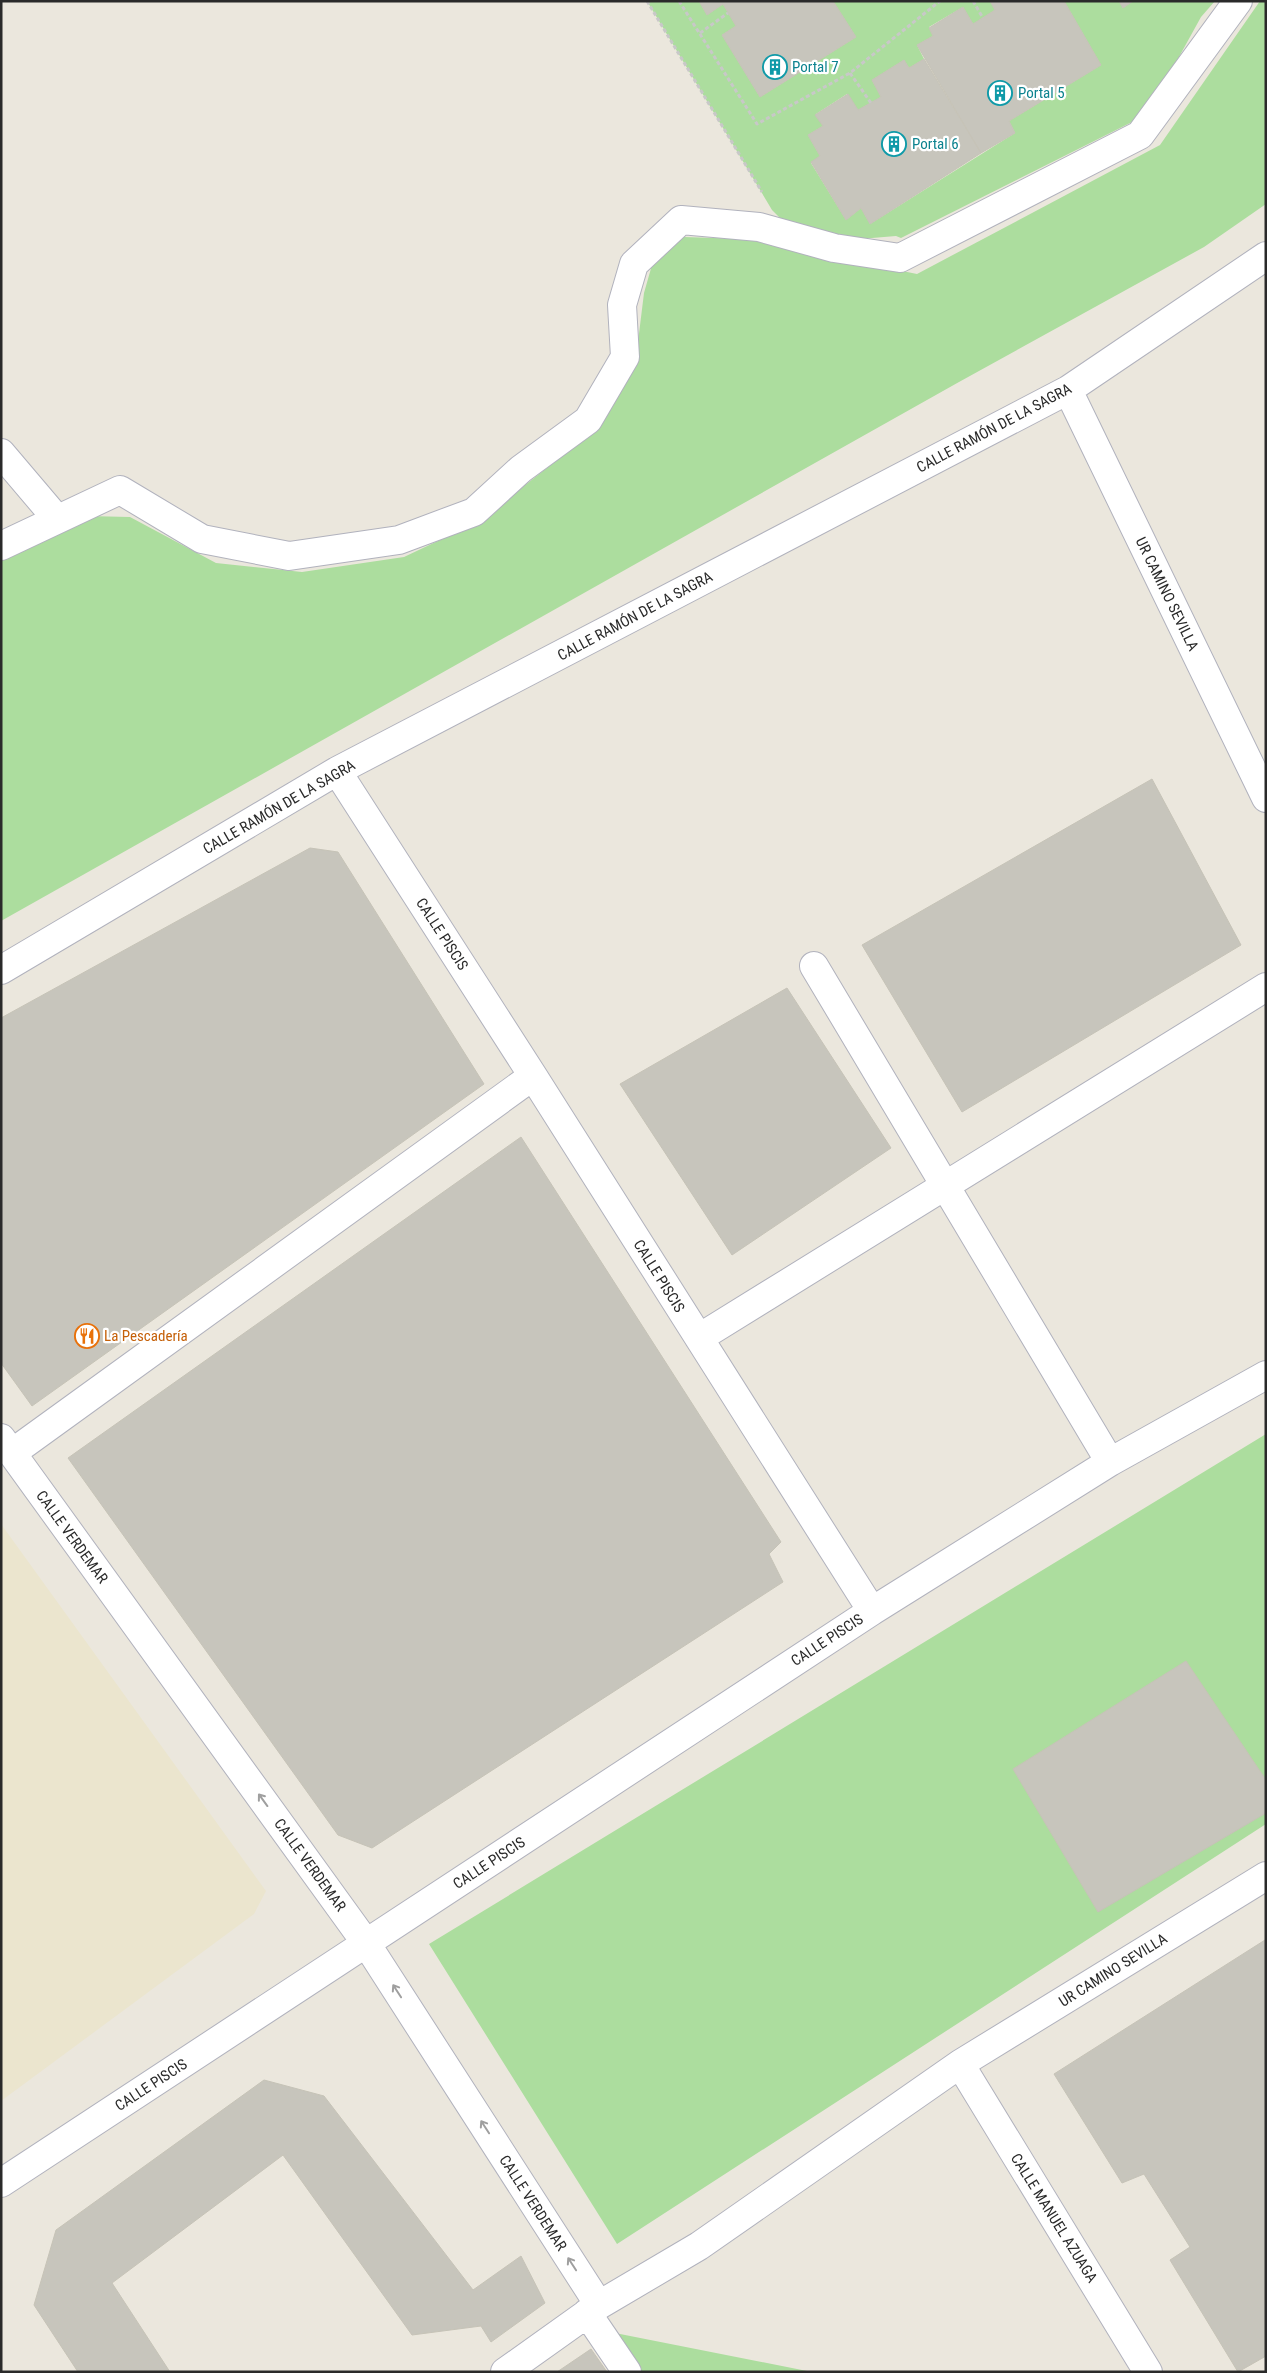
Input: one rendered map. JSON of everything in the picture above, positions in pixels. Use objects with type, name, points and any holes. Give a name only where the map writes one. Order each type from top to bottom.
[{"type":"street","points":[[1,546],[120,490],[202,539],[289,556],[399,540],[474,512],[521,469],[588,420],[625,357],[622,305],[634,264],[682,220],[759,227],[834,248],[900,258],[1140,135],[1238,1]]},
{"type":"street","name":"CALLE RAMÓN DE LA SAGRA","points":[[1,970],[337,772],[1068,390],[1266,256]]},
{"type":"street","name":"UR CAMINO SEVILLA","points":[[1068,390],[1266,798]]},
{"type":"street","points":[[1,453],[57,519]]},
{"type":"street","name":"CALLE PISCIS","points":[[1,2183],[872,1611],[533,1076],[337,772]]},
{"type":"street","points":[[814,966],[1110,1462]]},
{"type":"street","points":[[699,1338],[1266,987]]},
{"type":"street","points":[[6,1446],[533,1076]]},
{"type":"street","points":[[872,1611],[1110,1462],[1266,1375]]},
{"type":"street","name":"CALLE VERDEMAR","points":[[6,1446],[366,1943],[593,2309],[627,2372]]},
{"type":"street","name":"UR CAMINO SEVILLA","points":[[505,2372],[593,2309],[700,2246],[960,2064],[1266,1876]]},
{"type":"street","name":"CALLE MANUEL AZUAGA","points":[[960,2064],[1148,2372]]},
{"type":"path","points":[[647,1],[762,193]]},
{"type":"path","points":[[679,1],[757,124],[850,73],[940,1]]},
{"type":"path","points":[[973,1],[983,18]]},
{"type":"path","points":[[700,33],[728,13]]},
{"type":"path","points":[[850,73],[871,102]]},
{"type":"shaded area","points":[[1,1524],[266,1891],[254,1914],[1,2101]]},
{"type":"green space","points":[[647,1],[699,1],[707,15],[723,4],[736,26],[722,35],[760,97],[856,37],[833,1],[990,1],[995,10],[973,24],[963,7],[929,27],[933,36],[917,45],[924,59],[909,68],[904,60],[872,80],[881,97],[858,110],[847,94],[816,114],[823,126],[808,135],[820,156],[811,163],[846,220],[861,208],[870,224],[1015,133],[1009,121],[1101,65],[1064,1],[1119,1],[1123,8],[1133,1],[1215,1],[1201,17],[1169,75],[1138,119],[901,238],[896,236],[848,240],[800,238],[772,210]]},
{"type":"green space","points":[[1260,1],[1266,1],[1266,204],[1204,247],[959,382],[1,921],[1,558],[87,516],[130,517],[216,563],[302,572],[404,557],[478,522],[599,427],[635,366],[644,293],[654,258],[684,237],[744,239],[917,274],[1160,145]]},
{"type":"green space","points":[[1266,1434],[1266,1824],[617,2244],[429,1944]]},
{"type":"green space","points":[[615,2333],[812,2372],[642,2372]]},
{"type":"building","name":"Portal 7","points":[[699,1],[833,1],[856,37],[760,97],[722,35],[736,26],[723,4],[707,15]]},
{"type":"building","name":"Portal 5","points":[[990,1],[1064,1],[1101,65],[1009,121],[1015,133],[981,153],[917,45],[933,36],[929,28],[963,7],[973,24],[995,10]]},
{"type":"building","points":[[1119,1],[1133,1],[1123,8]]},
{"type":"building","name":"Portal 6","points":[[924,59],[981,153],[870,224],[861,208],[846,220],[811,162],[820,156],[808,135],[823,126],[815,115],[848,94],[858,110],[881,97],[872,80],[904,60],[909,68]]},
{"type":"building","points":[[1152,779],[1241,945],[962,1112],[862,945]]},
{"type":"building","points":[[310,848],[338,852],[484,1084],[32,1406],[1,1363],[1,1018]]},
{"type":"building","points":[[787,988],[891,1148],[732,1255],[620,1084]]},
{"type":"building","points":[[521,1137],[781,1542],[769,1554],[783,1582],[372,1848],[338,1835],[68,1458]]},
{"type":"building","points":[[1186,1661],[1266,1780],[1266,1813],[1098,1912],[1013,1769]]},
{"type":"building","points":[[1265,1940],[1266,2356],[1238,2372],[1170,2260],[1190,2247],[1144,2174],[1122,2183],[1054,2074]]},
{"type":"building","points":[[264,2080],[324,2096],[473,2290],[521,2256],[545,2303],[491,2342],[481,2326],[412,2335],[283,2155],[112,2283],[170,2372],[78,2372],[34,2305],[56,2230]]},
{"type":"building","points":[[591,2349],[607,2372],[557,2372]]},
{"type":"place","name":"Portal 7","points":[[775,67]]},
{"type":"place","name":"Portal 5","points":[[1000,93]]},
{"type":"place","name":"Portal 6","points":[[894,144]]},
{"type":"place","name":"La Pescadería","points":[[87,1336]]}]
